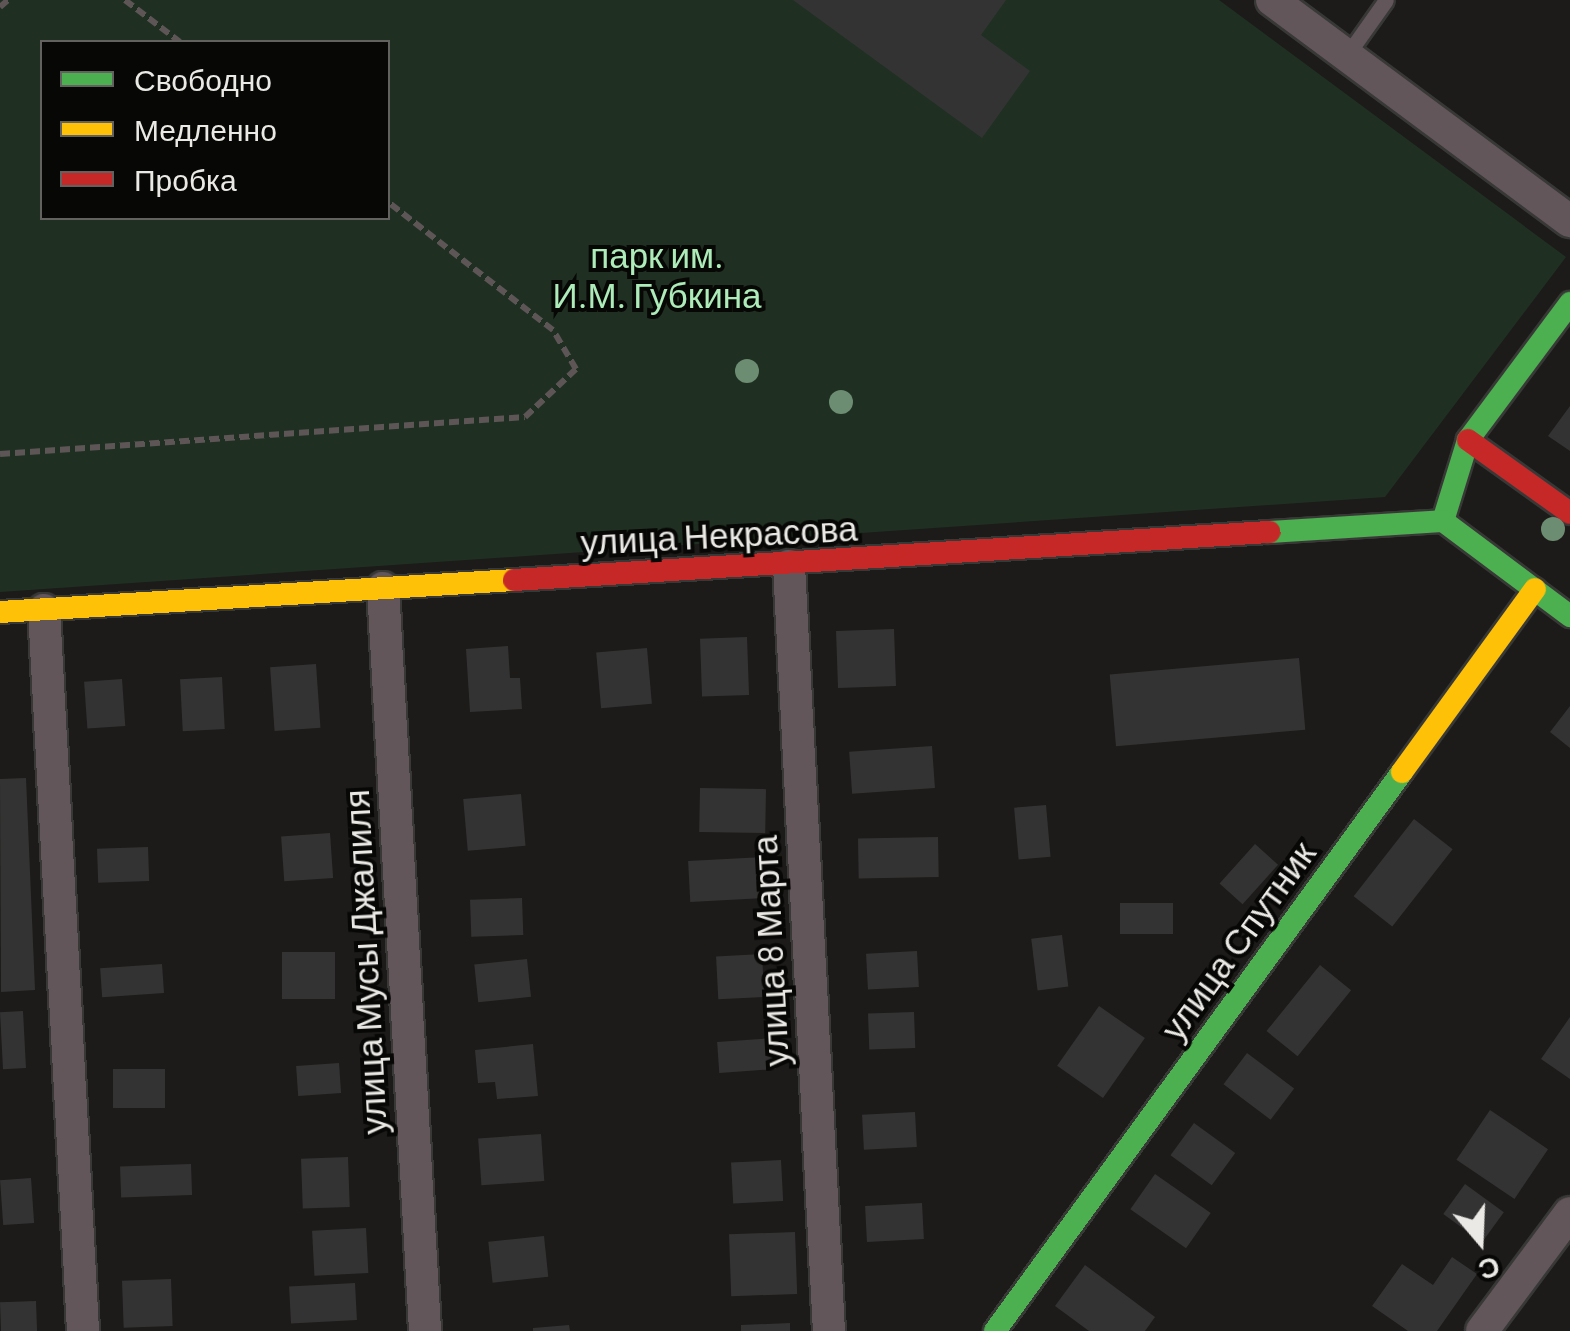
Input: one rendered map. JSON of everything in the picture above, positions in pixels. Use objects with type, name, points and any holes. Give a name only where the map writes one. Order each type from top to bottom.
[{"type":"street","points":[[1272,0],[1570,222]]},
{"type":"street","points":[[1570,302],[1468,440],[1442,520],[1570,616]]},
{"type":"street","points":[[1468,440],[1570,512]]},
{"type":"street","name":"улица Некрасова","points":[[0,612],[789,566],[1442,520]]},
{"type":"street","name":"улица 8 Марта","points":[[789,566],[829,1331]]},
{"type":"street","name":"улица Мусы Джалиля","points":[[383,588],[425,1331]]},
{"type":"street","name":"улица Спутник","points":[[996,1331],[1534,589]]},
{"type":"street","points":[[44,610],[83,1331]]},
{"type":"street","points":[[1482,1331],[1570,1213]]},
{"type":"lane","points":[[1347,55],[1386,0]]},
{"type":"path","points":[[0,7],[8,0]]},
{"type":"path","points":[[125,0],[177,40]]},
{"type":"path","points":[[0,454],[524,417],[576,369],[553,330],[390,204]]},
{"type":"green space","name":"парк им. И.М. Губкина","points":[[0,0],[1219,0],[1566,257],[1385,497],[0,592]]},
{"type":"building","points":[[793,0],[1006,0],[981,35],[1030,71],[982,138]]},
{"type":"building","points":[[1570,406],[1570,451],[1548,436]]},
{"type":"building","points":[[894,629],[896,686],[838,688],[836,631]]},
{"type":"building","points":[[747,637],[749,695],[702,697],[700,639]]},
{"type":"building","points":[[508,646],[510,678],[520,678],[522,709],[470,712],[466,649]]},
{"type":"building","points":[[647,648],[652,704],[601,708],[596,652]]},
{"type":"building","points":[[1299,658],[1305,730],[1116,746],[1110,675]]},
{"type":"building","points":[[316,664],[320,728],[275,731],[270,667]]},
{"type":"building","points":[[222,677],[225,729],[183,731],[180,679]]},
{"type":"building","points":[[122,679],[125,726],[87,729],[84,682]]},
{"type":"building","points":[[1570,706],[1570,748],[1550,732]]},
{"type":"building","points":[[932,746],[935,788],[852,794],[849,752]]},
{"type":"building","points":[[26,778],[35,990],[1,992],[0,779]]},
{"type":"building","points":[[700,788],[766,789],[765,833],[699,832]]},
{"type":"building","points":[[521,794],[526,846],[468,851],[463,799]]},
{"type":"building","points":[[1046,805],[1051,857],[1019,860],[1014,808]]},
{"type":"building","points":[[1414,819],[1453,849],[1392,926],[1354,896]]},
{"type":"building","points":[[330,833],[333,878],[284,881],[281,836]]},
{"type":"building","points":[[938,837],[939,877],[859,878],[858,838]]},
{"type":"building","points":[[1255,844],[1278,865],[1243,904],[1220,883]]},
{"type":"building","points":[[148,847],[149,881],[98,883],[97,849]]},
{"type":"building","points":[[765,857],[767,898],[690,902],[688,861]]},
{"type":"building","points":[[522,898],[523,935],[471,937],[470,900]]},
{"type":"building","points":[[1120,903],[1173,903],[1173,934],[1120,934]]},
{"type":"building","points":[[1062,935],[1068,987],[1038,990],[1031,939]]},
{"type":"building","points":[[917,951],[919,987],[868,990],[866,954]]},
{"type":"building","points":[[282,952],[335,952],[335,999],[282,999]]},
{"type":"building","points":[[762,954],[764,997],[718,999],[716,956]]},
{"type":"building","points":[[527,959],[531,997],[478,1002],[474,965]]},
{"type":"building","points":[[162,964],[164,993],[102,997],[100,968]]},
{"type":"building","points":[[1320,965],[1351,990],[1298,1056],[1267,1031]]},
{"type":"building","points":[[1099,1006],[1145,1038],[1103,1098],[1057,1066]]},
{"type":"building","points":[[23,1011],[26,1068],[3,1069],[0,1012]]},
{"type":"building","points":[[914,1012],[915,1048],[869,1050],[868,1014]]},
{"type":"building","points":[[1570,1017],[1570,1079],[1541,1059]]},
{"type":"building","points":[[774,1038],[776,1069],[719,1073],[717,1042]]},
{"type":"building","points":[[533,1044],[538,1096],[497,1099],[495,1082],[478,1083],[475,1050]]},
{"type":"building","points":[[1247,1053],[1294,1089],[1271,1120],[1224,1084]]},
{"type":"building","points":[[339,1063],[341,1093],[298,1096],[296,1066]]},
{"type":"building","points":[[113,1069],[165,1069],[165,1108],[113,1108]]},
{"type":"building","points":[[1490,1110],[1548,1149],[1514,1199],[1456,1160]]},
{"type":"building","points":[[915,1112],[917,1147],[864,1150],[862,1115]]},
{"type":"building","points":[[1194,1123],[1235,1153],[1212,1185],[1170,1155]]},
{"type":"building","points":[[541,1134],[544,1181],[481,1185],[478,1138]]},
{"type":"building","points":[[348,1157],[350,1207],[303,1209],[301,1159]]},
{"type":"building","points":[[781,1160],[783,1201],[733,1204],[731,1163]]},
{"type":"building","points":[[191,1164],[192,1195],[121,1197],[120,1166]]},
{"type":"building","points":[[1155,1174],[1211,1213],[1186,1248],[1130,1209]]},
{"type":"building","points":[[31,1178],[34,1223],[3,1225],[0,1180]]},
{"type":"building","points":[[1465,1184],[1504,1212],[1482,1242],[1443,1214]]},
{"type":"building","points":[[922,1203],[924,1239],[867,1242],[865,1206]]},
{"type":"building","points":[[366,1228],[368,1273],[314,1276],[312,1231]]},
{"type":"building","points":[[795,1232],[797,1294],[731,1296],[729,1234]]},
{"type":"building","points":[[544,1236],[548,1277],[493,1283],[488,1242]]},
{"type":"building","points":[[1452,1257],[1477,1274],[1437,1331],[1408,1331],[1372,1306],[1402,1264],[1433,1285]]},
{"type":"building","points":[[1085,1265],[1155,1317],[1145,1331],[1089,1331],[1055,1306]]},
{"type":"building","points":[[171,1279],[173,1326],[124,1328],[122,1281]]},
{"type":"building","points":[[355,1283],[357,1320],[291,1323],[289,1286]]},
{"type":"building","points":[[36,1301],[37,1331],[1,1331],[0,1302]]},
{"type":"building","points":[[790,1323],[790,1331],[741,1331],[741,1325]]},
{"type":"building","points":[[569,1325],[570,1331],[533,1331],[533,1328]]},
{"type":"traffic: fast","points":[[1443,521],[1468,440],[1570,303]]},
{"type":"traffic: fast","points":[[1443,521],[1570,616]]},
{"type":"traffic: fast","points":[[1269,532],[1443,521]]},
{"type":"traffic: fast","points":[[995,1331],[1402,772]]},
{"type":"traffic: slow","points":[[0,612],[514,580]]},
{"type":"traffic: slow","points":[[1402,772],[1535,589]]},
{"type":"traffic: jam","points":[[1468,440],[1570,513]]},
{"type":"traffic: jam","points":[[514,580],[1269,532]]}]
